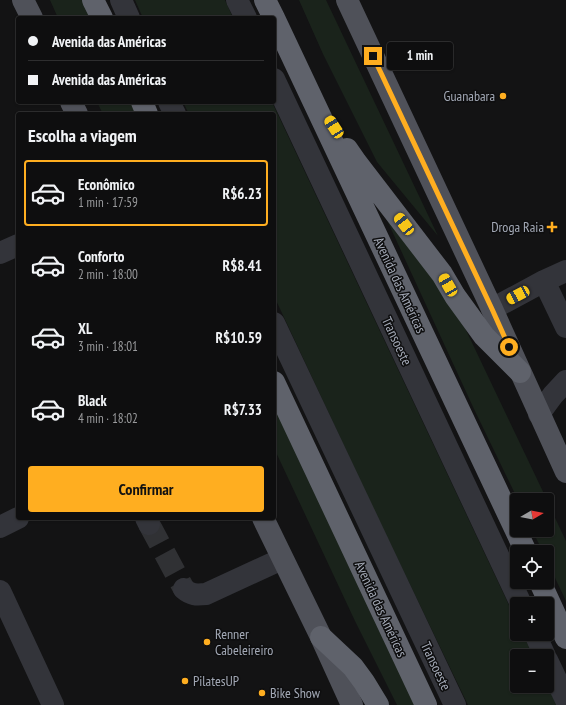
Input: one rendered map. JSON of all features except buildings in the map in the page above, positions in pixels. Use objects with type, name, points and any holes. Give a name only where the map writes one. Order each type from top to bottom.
[{"type":"highway","points":[[93,0],[101,16]]},
{"type":"highway","name":"Avenida das Américas","points":[[265,0],[273,16]]},
{"type":"highway","name":"Avenida das Américas","points":[[276,22],[523,545]]},
{"type":"highway","points":[[304,80],[356,162],[442,274],[455,296],[484,336],[520,372]]},
{"type":"highway","name":"Avenida das Américas","points":[[276,386],[426,705]]},
{"type":"highway","points":[[543,589],[566,638]]},
{"type":"highway","points":[[321,637],[353,667],[378,705]]},
{"type":"main road","points":[[23,0],[31,16]]},
{"type":"main road","points":[[346,0],[492,309],[539,414],[565,466]]},
{"type":"main road","points":[[264,520],[321,637],[352,705]]},
{"type":"street","points":[[121,0],[128,16]]},
{"type":"street","points":[[237,0],[245,16]]},
{"type":"street","name":"Transoeste","points":[[276,83],[518,597]]},
{"type":"street","points":[[0,253],[16,246]]},
{"type":"street","points":[[492,309],[566,271]]},
{"type":"street","points":[[544,281],[566,327]]},
{"type":"street","name":"Transoeste","points":[[276,327],[455,705]]},
{"type":"street","points":[[539,414],[553,395],[566,382]]},
{"type":"street","points":[[0,527],[16,519]]},
{"type":"street","points":[[184,589],[190,594],[206,594],[282,559]]},
{"type":"street","points":[[0,591],[53,705]]},
{"type":"street","points":[[554,675],[566,700]]},
{"type":"shaded area","points":[[50,0],[83,0],[90,16],[57,16]]},
{"type":"shaded area","points":[[135,0],[225,0],[232,16],[142,16]]},
{"type":"shaded area","points":[[299,0],[326,0],[438,236],[377,162],[323,54]]},
{"type":"shaded area","points":[[98,104],[132,104],[136,112],[102,112]]},
{"type":"shaded area","points":[[184,104],[273,104],[510,607],[510,641],[526,641],[530,649],[510,649],[510,693],[551,693],[557,705],[468,705],[375,512],[276,300],[276,112],[188,112]]},
{"type":"shaded area","points":[[386,218],[455,307],[544,493],[515,493],[474,409]]},
{"type":"shaded area","points":[[276,406],[418,705],[397,705],[355,621],[276,452]]},
{"type":"shaded area","points":[[554,516],[566,541],[566,601],[554,576],[554,545],[540,545],[536,537],[554,537]]},
{"type":"tunnel","points":[[149,524],[184,589]]},
{"type":"place","name":"Guanabara","points":[[503,96]]},
{"type":"place","name":"Droga Raia","points":[[552,227]]},
{"type":"place","name":"Renner Cabeleireiro","points":[[207,642]]},
{"type":"place","name":"PilatesUP","points":[[185,681]]},
{"type":"place","name":"Bike Show","points":[[262,693]]},
{"type":"route","points":[[373,56],[509,347]]}]
